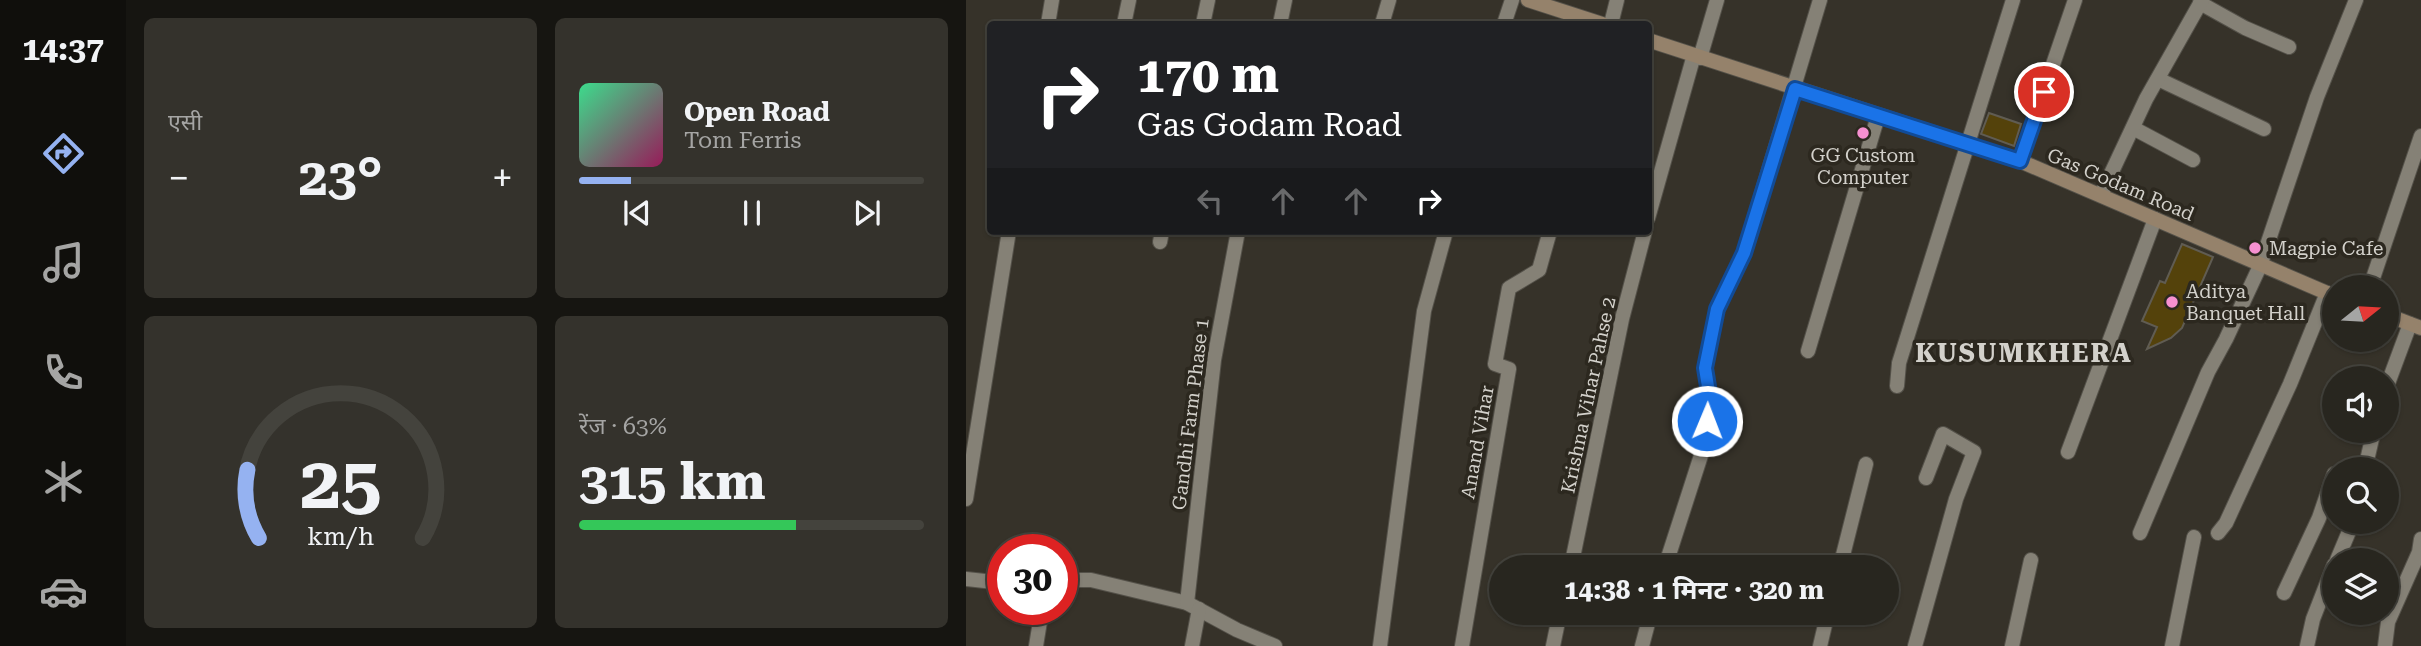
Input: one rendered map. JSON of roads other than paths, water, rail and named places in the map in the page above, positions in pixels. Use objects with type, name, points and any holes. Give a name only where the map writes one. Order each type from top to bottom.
[{"type":"main road","points":[[1528,0],[1593,21]]},
{"type":"main road","name":"Gas Godam Road","points":[[1652,41],[2020,161],[2322,290]]},
{"type":"main road","points":[[2399,319],[2417,325]]},
{"type":"street","points":[[1048,21],[1052,0]]},
{"type":"street","points":[[1125,21],[1129,0]]},
{"type":"street","points":[[1204,21],[1208,0]]},
{"type":"street","points":[[1281,21],[1285,0]]},
{"type":"street","points":[[1383,21],[1389,0]]},
{"type":"street","points":[[1505,21],[1512,0]]},
{"type":"street","points":[[1612,21],[1617,0]]},
{"type":"street","points":[[1652,205],[1697,56],[1717,0]]},
{"type":"street","points":[[1669,555],[1705,443],[1710,399],[1705,368],[1717,309],[1744,253],[1820,0]]},
{"type":"street","points":[[1897,386],[1899,363],[2013,0]]},
{"type":"street","points":[[2020,161],[2075,0]]},
{"type":"street","points":[[2140,533],[2208,372],[2260,266],[2317,97],[2356,0]]},
{"type":"street","points":[[2101,195],[2158,79],[2201,2],[2245,28],[2289,47]]},
{"type":"street","points":[[2158,79],[2263,128]]},
{"type":"street","points":[[1808,351],[1878,116]]},
{"type":"street","points":[[2133,128],[2193,160]]},
{"type":"street","points":[[2374,275],[2421,136]]},
{"type":"street","points":[[2068,452],[2155,219]]},
{"type":"street","points":[[966,499],[1008,235]]},
{"type":"street","name":"Gandhi Farm Phase 1","points":[[1192,646],[1214,360],[1237,235]]},
{"type":"street","points":[[1380,646],[1424,311],[1445,235]]},
{"type":"street","name":"Anand Vihar","points":[[1462,646],[1509,369],[1495,364],[1509,288],[1539,270],[1549,235]]},
{"type":"street","name":"Krishna Vihar Pahse 2","points":[[1573,555],[1622,319],[1644,235]]},
{"type":"street","points":[[2218,533],[2226,523],[2322,314]]},
{"type":"street","points":[[2397,366],[2417,325]]},
{"type":"street","points":[[1915,646],[1956,499],[1974,452],[1943,434],[1926,478]]},
{"type":"street","points":[[1843,555],[1866,464]]},
{"type":"street","points":[[2284,593],[2322,509]]},
{"type":"street","points":[[2172,646],[2194,537]]},
{"type":"street","points":[[2385,646],[2388,622],[2420,548]]},
{"type":"street","points":[[2012,646],[2031,560]]},
{"type":"street","points":[[966,579],[987,581]]},
{"type":"street","points":[[1078,580],[1091,580],[1193,606],[1237,630],[1275,646]]},
{"type":"street","points":[[2307,646],[2322,596]]},
{"type":"street","points":[[1036,646],[1039,625]]},
{"type":"street","points":[[1553,646],[1557,625]]},
{"type":"street","points":[[1642,646],[1648,625]]},
{"type":"street","points":[[1820,646],[1825,625]]},
{"type":"place","name":"GG Custom Computer","points":[[1863,133]]},
{"type":"place","name":"Magpie Cafe","points":[[2255,248]]},
{"type":"place","name":"Aditya Banquet Hall","points":[[2172,302]]},
{"type":"district","name":"KUSUMKHERA","points":[[2024,353]]}]
